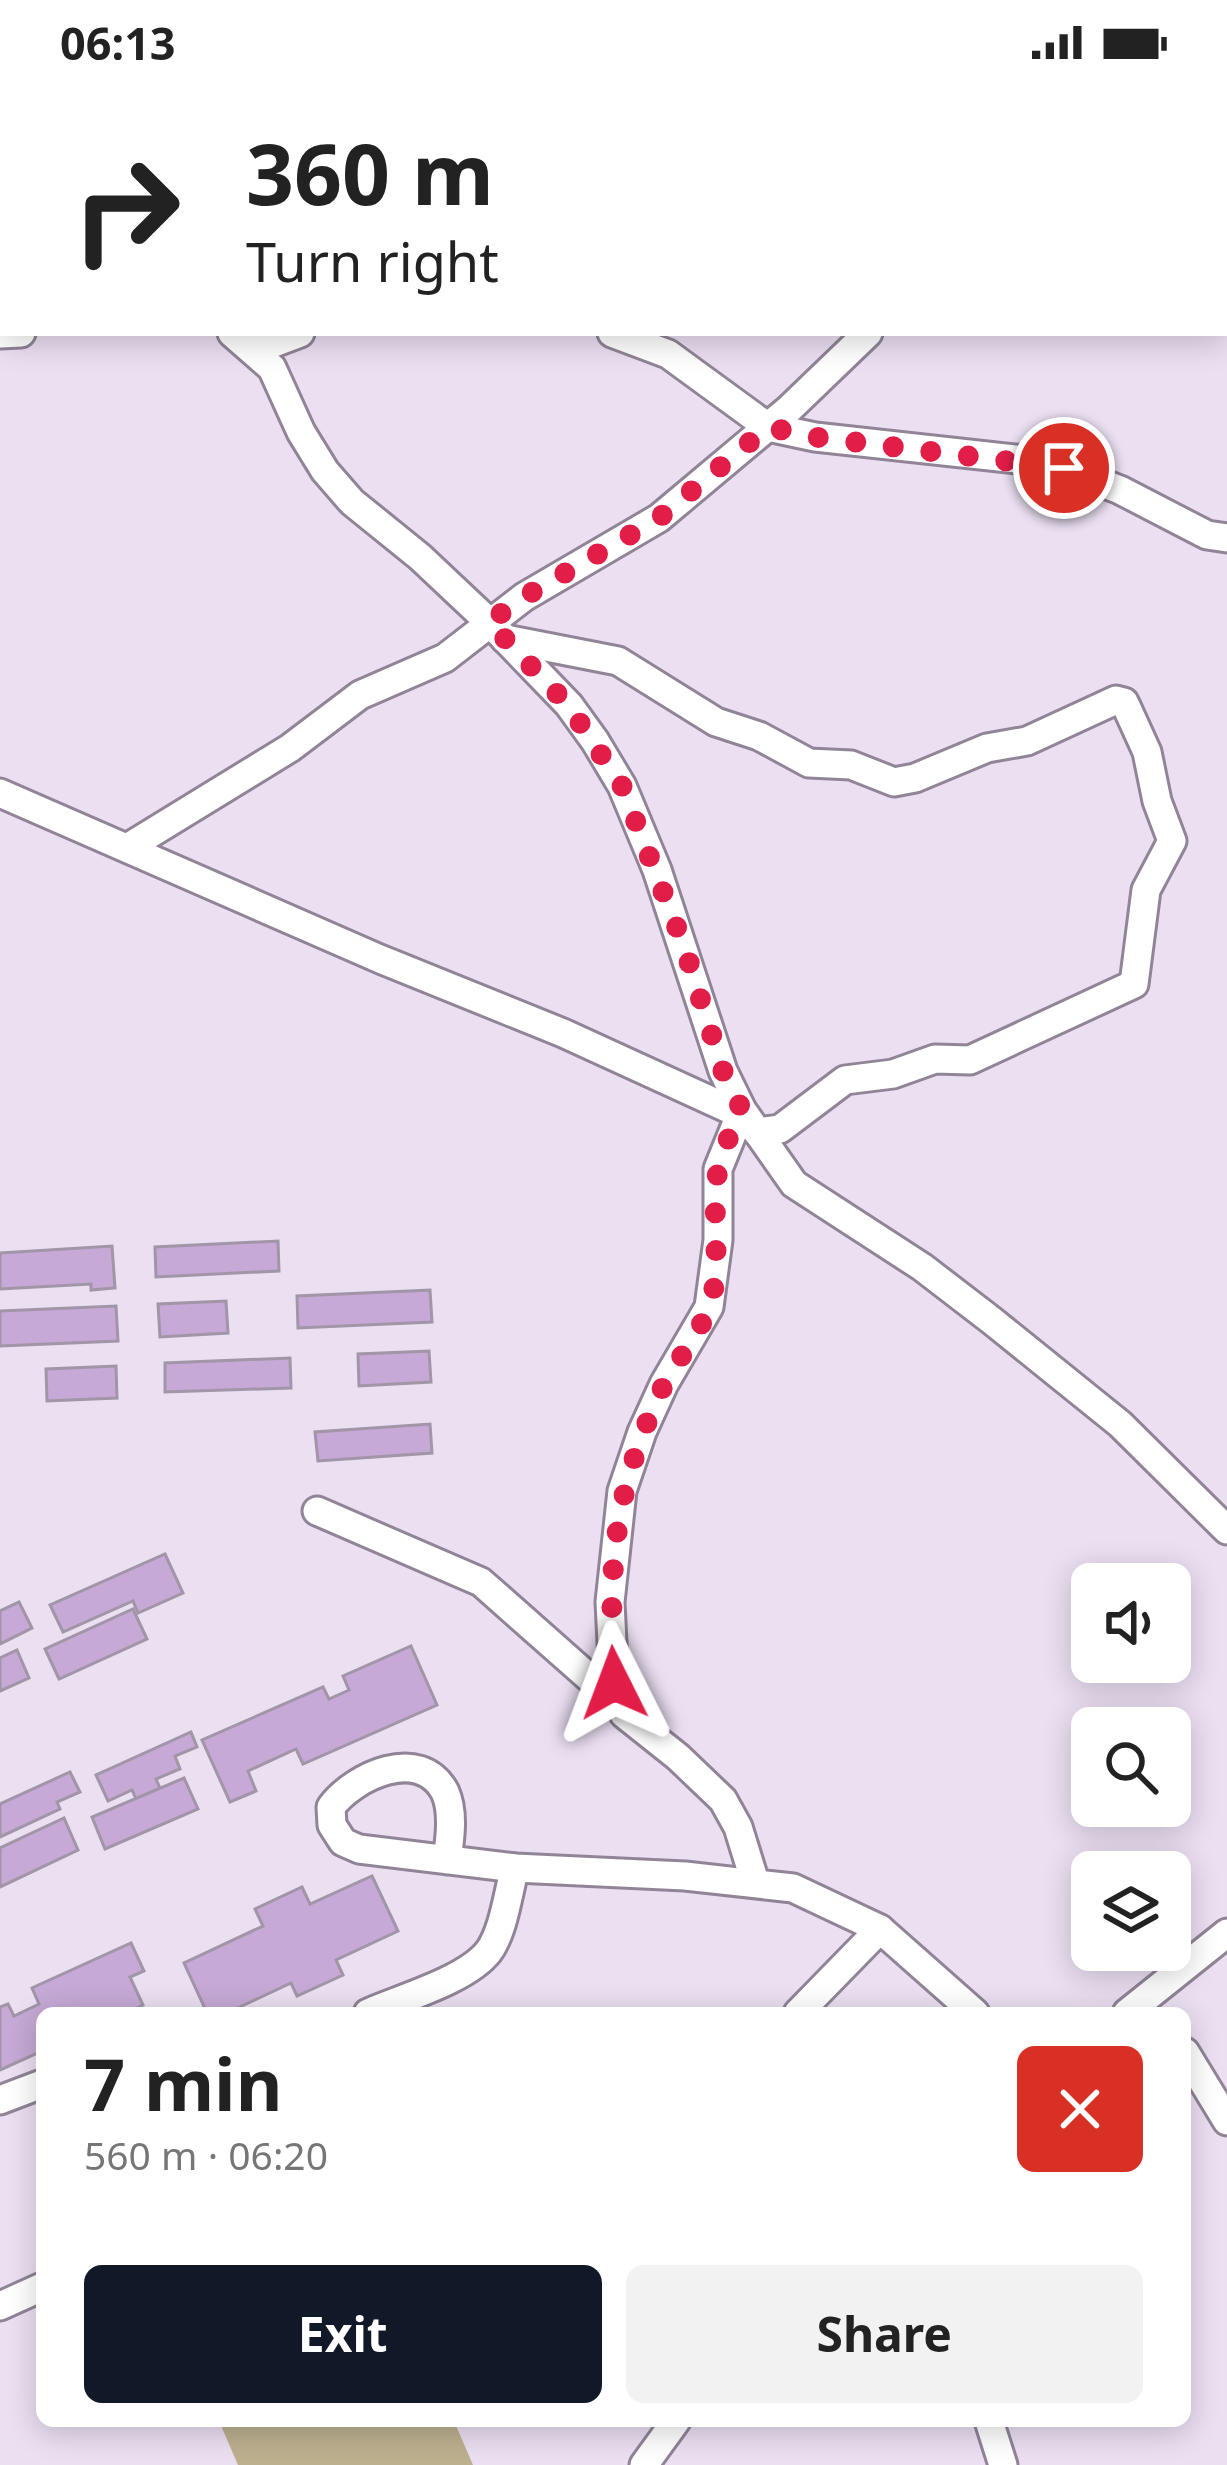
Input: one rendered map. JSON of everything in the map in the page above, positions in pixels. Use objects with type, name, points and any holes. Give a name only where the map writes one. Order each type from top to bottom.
[{"type":"street","points":[[243,342],[281,336]]},
{"type":"street","points":[[620,336],[668,354],[768,427],[1064,468],[1120,490],[1207,535],[1227,538]]},
{"type":"street","points":[[127,848],[290,748],[360,695],[497,630],[524,597],[659,518],[768,427],[865,336]]},
{"type":"street","points":[[243,342],[272,368],[301,432],[352,502],[420,557],[497,630],[568,705],[622,786],[676,924],[723,1071],[746,1118],[794,1184],[991,1320],[1120,1424],[1227,1530]]},
{"type":"street","points":[[0,794],[563,1033],[746,1118],[781,1129],[844,1080],[893,1074],[935,1059],[970,1060],[1134,984],[1146,890],[1172,841],[1147,752],[1124,702],[1116,700],[1028,741],[1000,743],[894,782],[851,765],[809,763],[759,736],[716,722],[618,661],[497,630]]},
{"type":"street","points":[[746,1118],[718,1169],[718,1240],[709,1307],[664,1384],[622,1491],[610,1602],[624,1714],[723,1800],[738,1827],[754,1882]]},
{"type":"street","points":[[316,1511],[481,1582],[619,1703]]},
{"type":"street","points":[[447,1860],[449,1807],[443,1789],[428,1774],[407,1767],[373,1774],[344,1790],[331,1807],[332,1825],[343,1842],[359,1849],[447,1860],[515,1868],[754,1882],[813,1894],[880,1929],[968,2007]]},
{"type":"street","points":[[382,2007],[479,1961],[492,1947],[515,1868]]},
{"type":"street","points":[[804,2007],[880,1929]]},
{"type":"street","points":[[1156,2004],[1227,1933]]},
{"type":"street","points":[[1191,2062],[1227,2121]]},
{"type":"street","points":[[0,2100],[36,2086]]},
{"type":"street","points":[[0,2306],[36,2290]]},
{"type":"street","points":[[644,2465],[672,2427]]},
{"type":"street","points":[[991,2427],[1003,2465]]},
{"type":"shaded area","points":[[222,2427],[457,2427],[473,2465],[238,2465]]},
{"type":"building","points":[[278,1241],[279,1271],[156,1277],[155,1247]]},
{"type":"building","points":[[112,1246],[115,1288],[91,1290],[91,1284],[0,1289],[0,1253]]},
{"type":"building","points":[[430,1290],[432,1322],[298,1328],[297,1296]]},
{"type":"building","points":[[226,1301],[228,1333],[160,1337],[158,1304]]},
{"type":"building","points":[[116,1306],[118,1341],[0,1346],[0,1311]]},
{"type":"building","points":[[429,1351],[431,1382],[359,1386],[358,1354]]},
{"type":"building","points":[[290,1358],[291,1388],[165,1392],[165,1363]]},
{"type":"building","points":[[116,1366],[117,1398],[47,1401],[46,1369]]},
{"type":"building","points":[[430,1424],[432,1453],[318,1461],[315,1432]]},
{"type":"building","points":[[165,1554],[183,1593],[138,1613],[133,1601],[63,1632],[50,1605]]},
{"type":"building","points":[[19,1602],[32,1628],[0,1644],[0,1611]]},
{"type":"building","points":[[133,1609],[147,1639],[59,1679],[45,1649]]},
{"type":"building","points":[[411,1646],[437,1705],[303,1764],[296,1749],[248,1771],[256,1791],[230,1802],[202,1740],[323,1687],[329,1699],[349,1690],[343,1676]]},
{"type":"building","points":[[17,1650],[29,1678],[0,1691],[0,1658]]},
{"type":"building","points":[[191,1732],[197,1747],[175,1756],[180,1769],[156,1779],[160,1788],[136,1799],[132,1790],[108,1801],[96,1775]]},
{"type":"building","points":[[70,1772],[80,1792],[57,1802],[60,1809],[0,1837],[0,1804]]},
{"type":"building","points":[[184,1778],[198,1809],[105,1849],[92,1817]]},
{"type":"building","points":[[64,1818],[78,1850],[0,1887],[0,1848]]},
{"type":"building","points":[[372,1876],[398,1931],[336,1960],[343,1975],[297,1996],[291,1983],[240,2007],[204,2007],[184,1963],[263,1926],[255,1909],[302,1887],[310,1904]]},
{"type":"building","points":[[131,1943],[144,1971],[130,1977],[143,2005],[139,2007],[36,2007],[36,2054],[0,2070],[0,2007],[8,2004],[14,2016],[39,2004],[32,1988]]},
{"type":"route","points":[[614,1683],[610,1602],[622,1491],[664,1384],[709,1307],[718,1240],[718,1169],[742,1110],[723,1071],[684,946],[622,786],[568,705],[489,622],[659,518],[768,427],[1064,468]]}]
